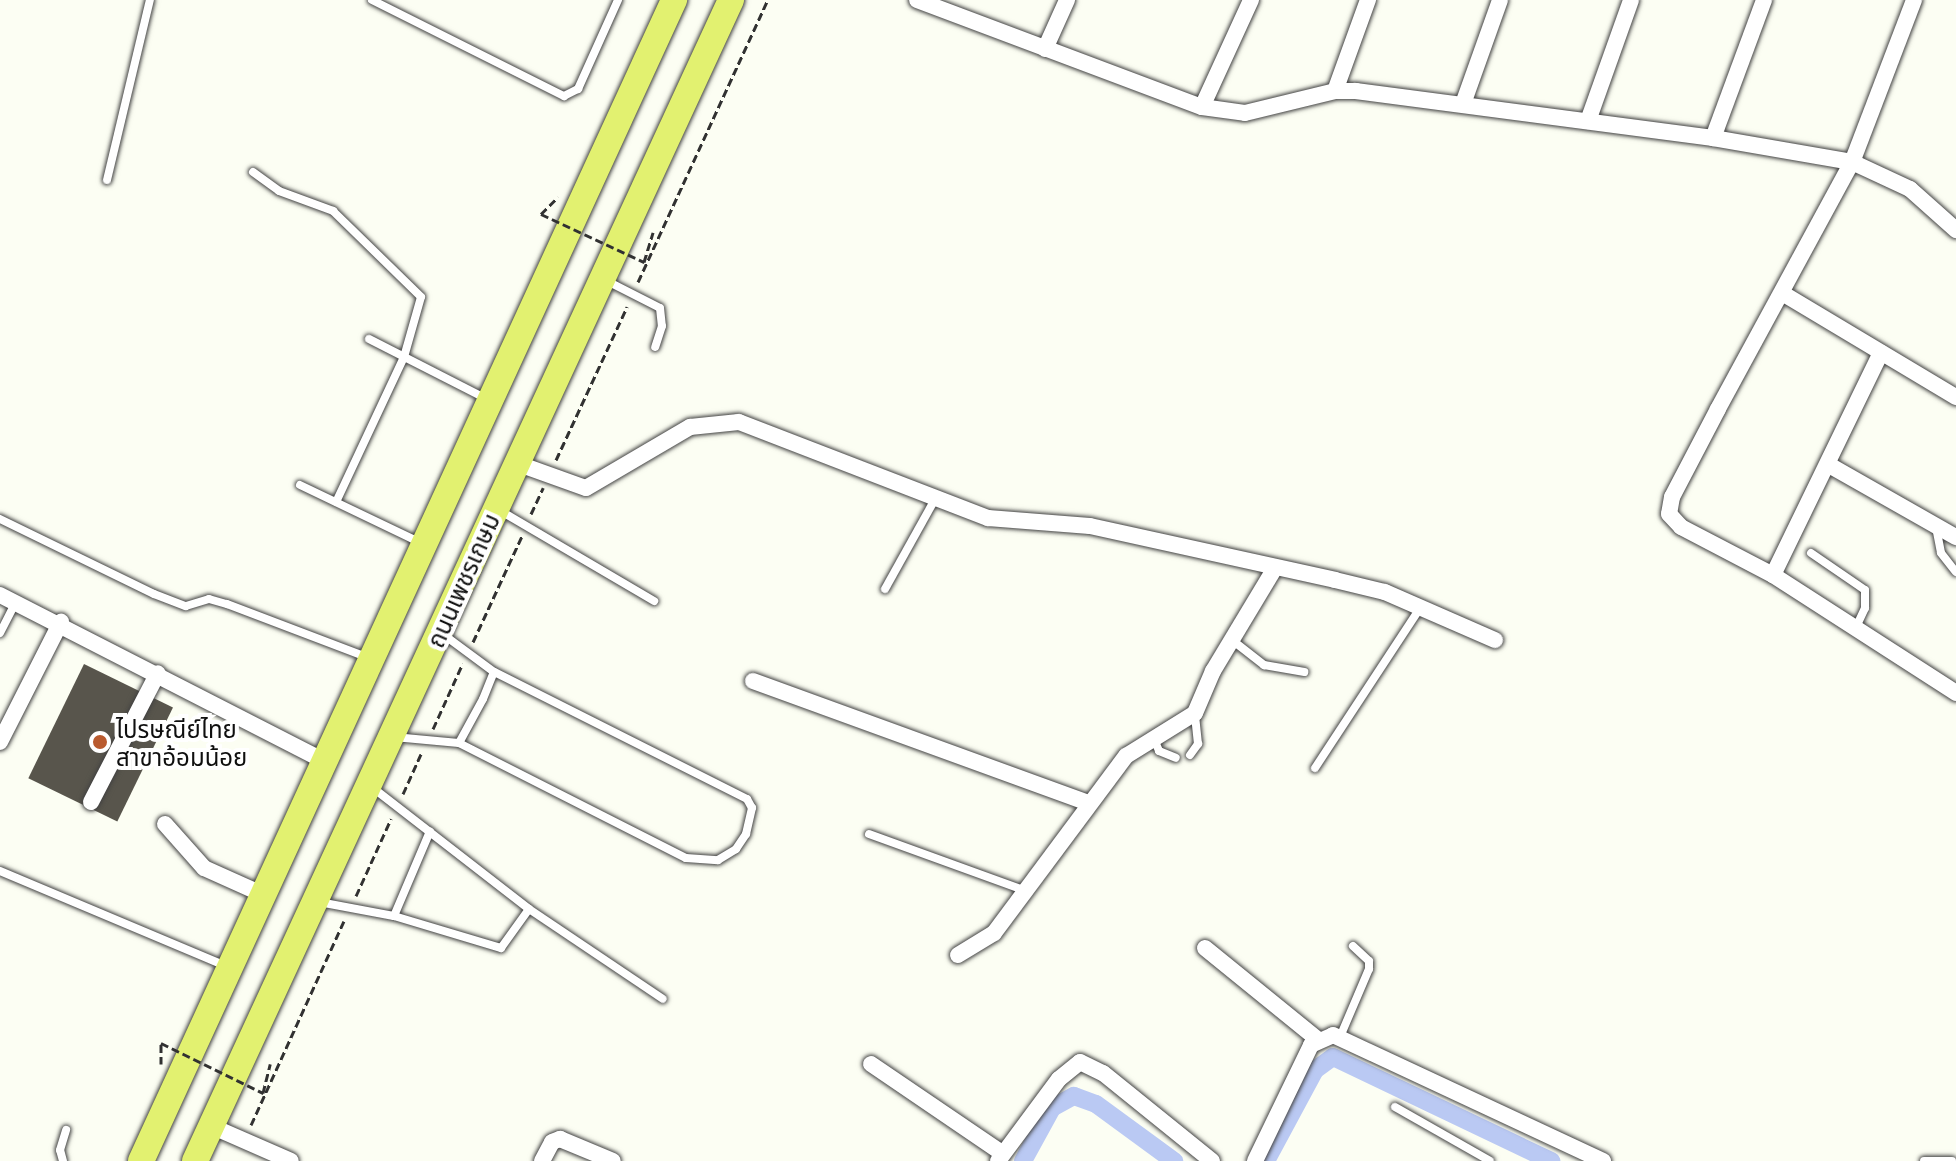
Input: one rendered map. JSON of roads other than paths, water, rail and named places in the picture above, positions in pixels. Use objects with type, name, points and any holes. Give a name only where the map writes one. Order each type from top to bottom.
[{"type":"main road","name":"ถนนเพชรเกษม","points":[[195,1161],[731,0]]},
{"type":"main road","points":[[141,1161],[667,3]]},
{"type":"street","points":[[917,0],[1202,107],[1245,113],[1335,91],[1463,104],[1713,138],[1852,162],[1910,189],[1956,230]]},
{"type":"street","points":[[1045,49],[1067,0]]},
{"type":"street","points":[[1202,107],[1251,0]]},
{"type":"street","points":[[1335,91],[1368,0]]},
{"type":"street","points":[[1463,104],[1500,0]]},
{"type":"street","points":[[1588,121],[1631,0]]},
{"type":"street","points":[[1713,138],[1764,0]]},
{"type":"street","points":[[1914,0],[1852,162],[1672,497],[1669,514],[1681,527],[1773,575],[1956,693]]},
{"type":"street","points":[[1782,293],[1956,397]]},
{"type":"street","points":[[1773,575],[1881,353]]},
{"type":"street","points":[[516,463],[586,488],[690,427],[739,422],[988,518],[1090,526],[1385,592],[1495,640]]},
{"type":"street","points":[[1829,465],[1956,537]]},
{"type":"street","points":[[958,955],[984,943],[1126,756],[1152,736],[1195,713],[1232,640],[1275,568]]},
{"type":"street","points":[[0,595],[61,622],[325,761]]},
{"type":"street","points":[[0,742],[61,622]]},
{"type":"street","points":[[91,802],[158,673]]},
{"type":"street","points":[[753,681],[1088,803]]},
{"type":"street","points":[[165,824],[204,868],[264,895]]},
{"type":"street","points":[[1205,948],[1317,1039],[1340,1037],[1603,1161]]},
{"type":"street","points":[[1255,1161],[1317,1039]]},
{"type":"street","points":[[871,1064],[1000,1157],[1059,1079],[1080,1062],[1103,1073],[1212,1161]]},
{"type":"street","points":[[211,1126],[291,1161]]},
{"type":"street","points":[[542,1161],[552,1142],[560,1139],[613,1161]]},
{"type":"lane","points":[[107,180],[150,0]]},
{"type":"lane","points":[[372,0],[564,96],[578,89],[618,0]]},
{"type":"lane","points":[[253,172],[279,191],[333,211],[417,288],[422,308],[404,357],[336,502]]},
{"type":"lane","points":[[602,279],[660,308],[662,326],[655,347]]},
{"type":"lane","points":[[369,339],[488,400]]},
{"type":"lane","points":[[300,485],[422,544]]},
{"type":"lane","points":[[885,589],[935,499]]},
{"type":"lane","points":[[495,508],[654,601]]},
{"type":"lane","points":[[0,519],[154,594],[186,606],[209,599],[227,604],[370,658]]},
{"type":"lane","points":[[1936,526],[1941,553],[1956,572]]},
{"type":"lane","points":[[1811,553],[1865,590],[1865,608],[1855,630]]},
{"type":"lane","points":[[0,633],[17,602]]},
{"type":"lane","points":[[1315,768],[1421,606]]},
{"type":"lane","points":[[389,737],[459,743],[686,858],[718,860],[736,849],[746,834],[752,808],[747,799],[494,672],[440,632]]},
{"type":"lane","points":[[1232,640],[1264,665],[1304,672]]},
{"type":"lane","points":[[459,743],[494,672]]},
{"type":"lane","points":[[1190,755],[1198,744],[1195,713]]},
{"type":"lane","points":[[1152,736],[1159,751],[1176,758]]},
{"type":"lane","points":[[368,784],[529,909],[663,999]]},
{"type":"lane","points":[[394,916],[430,831]]},
{"type":"lane","points":[[869,834],[1024,890]]},
{"type":"lane","points":[[0,871],[231,968]]},
{"type":"lane","points":[[314,901],[394,916],[501,948],[529,909]]},
{"type":"lane","points":[[1340,1037],[1369,969],[1369,961],[1353,946]]},
{"type":"lane","points":[[1395,1107],[1490,1161]]},
{"type":"lane","points":[[63,1161],[60,1150],[66,1130]]},
{"type":"lane","points":[[1924,1161],[1952,1161]]},
{"type":"waterway","points":[[1266,1161],[1315,1070],[1333,1057],[1551,1161]]},
{"type":"waterway","points":[[1023,1161],[1052,1108],[1074,1096],[1096,1104],[1174,1161]]},
{"type":"place","name":"ไปรษณีย์ไทย สาขาอ้อมน้อย","points":[[100,742]]}]
